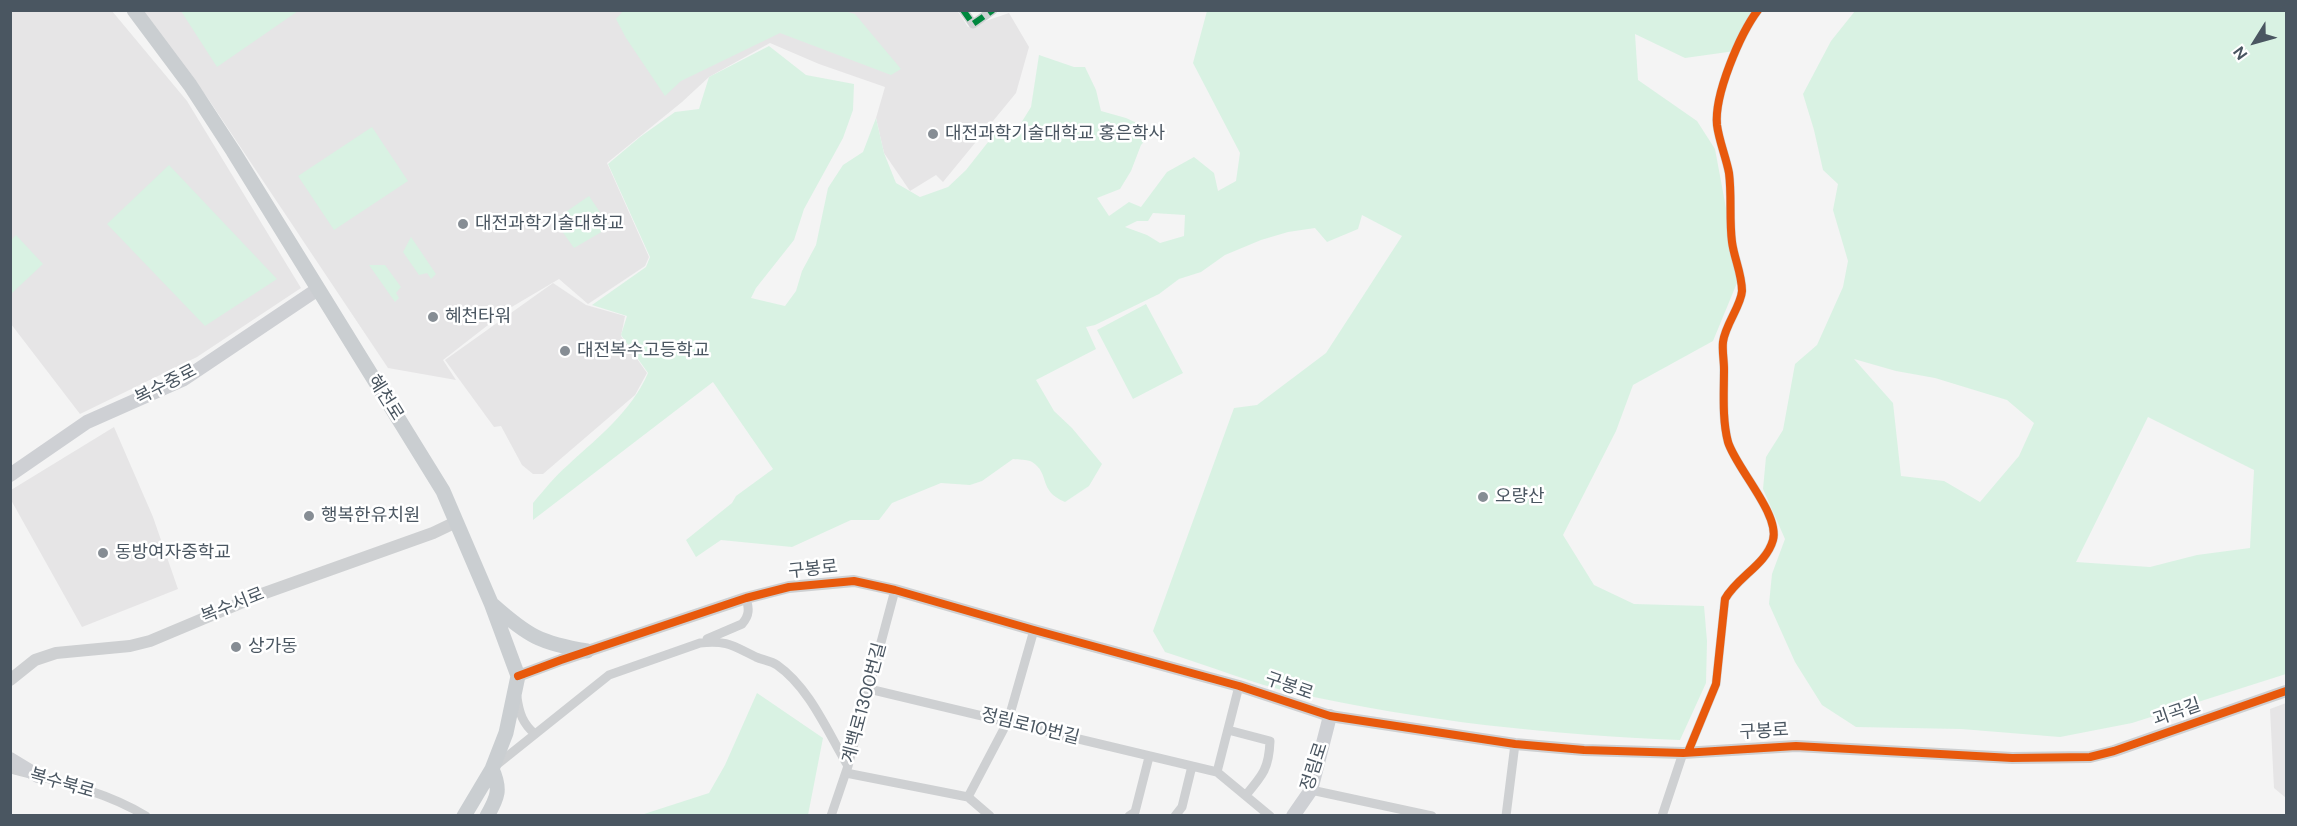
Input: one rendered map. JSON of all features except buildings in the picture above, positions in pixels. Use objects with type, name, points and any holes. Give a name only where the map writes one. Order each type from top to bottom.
[{"type":"main road","name":"혜천로","points":[[134,10],[190,85],[233,151],[443,491],[491,603],[517,682]]},
{"type":"main road","name":"복수중로","points":[[10,475],[87,422],[184,379],[318,289]]},
{"type":"main road","points":[[491,603],[533,637],[558,646],[587,651]]},
{"type":"main road","points":[[464,816],[492,769],[507,733],[517,682]]},
{"type":"main road","name":"정림로","points":[[1293,816],[1311,790],[1330,716]]},
{"type":"main road","points":[[10,759],[38,776]]},
{"type":"main road","points":[[487,816],[494,803],[499,784],[492,769]]},
{"type":"street","points":[[963,10],[973,24],[993,10]]},
{"type":"street","points":[[1662,816],[1685,752],[1716,684],[1725,599],[1731,589],[1757,565],[1768,551],[1774,538],[1773,525],[1768,514],[1735,459],[1728,442],[1725,425],[1722,342],[1742,293],[1732,241],[1729,175],[1717,126],[1717,112],[1735,51],[1746,26],[1758,10]]},
{"type":"street","name":"복수서로","points":[[10,680],[35,660],[56,654],[130,646],[150,641],[262,594],[433,533],[456,522]]},
{"type":"street","name":"구봉로","points":[[517,682],[587,651],[746,598],[789,587],[822,582],[855,581],[895,590],[1239,686],[1330,716],[1515,744],[1584,750],[1685,752],[1796,746],[2012,758],[2075,758]]},
{"type":"street","name":"계백로1300번길","points":[[831,816],[847,770],[895,590]]},
{"type":"street","points":[[492,769],[609,675],[700,643],[742,624],[747,619],[749,610],[746,598]]},
{"type":"street","points":[[968,797],[1008,721],[1034,630]]},
{"type":"street","points":[[700,643],[714,641],[737,646],[757,657],[775,663],[788,674],[808,699],[847,770],[968,797],[990,816]]},
{"type":"street","points":[[517,682],[522,718],[535,734]]},
{"type":"street","name":"구봉로","points":[[1217,772],[1239,686]]},
{"type":"street","name":"정림로10번길","points":[[869,689],[1217,772],[1270,816]]},
{"type":"street","name":"괴곡길","points":[[2075,758],[2114,751],[2286,691]]},
{"type":"street","points":[[1228,730],[1270,741],[1269,762],[1257,783],[1246,795]]},
{"type":"street","points":[[1506,816],[1515,744]]},
{"type":"street","points":[[1134,814],[1149,757]]},
{"type":"street","points":[[1175,816],[1182,807],[1192,766]]},
{"type":"street","name":"복수북로","points":[[10,769],[78,787],[130,806],[146,816]]},
{"type":"street","points":[[1311,790],[1432,816]]},
{"type":"shaded area","name":"대전과학기술대학교","points":[[957,10],[968,27],[1009,13],[1029,47],[1016,93],[943,182],[936,175],[910,191],[884,153],[876,118],[885,87],[819,64],[770,43],[709,77],[607,163],[649,257],[645,266],[588,304],[559,279],[510,308],[443,360],[456,380],[388,368],[209,100],[143,11]]},
{"type":"shaded area","points":[[11,11],[112,11],[187,101],[301,288],[197,357],[80,414],[11,324]]},
{"type":"shaded area","points":[[553,283],[586,305],[625,316],[621,336],[647,373],[635,395],[543,474],[533,474],[522,465],[501,426],[494,427],[445,360]]},
{"type":"shaded area","name":"동방여자중학교","points":[[114,427],[153,517],[178,589],[82,627],[11,500],[11,490]]},
{"type":"shaded area","points":[[2286,703],[2286,798],[2274,788],[2270,709]]},
{"type":"green space","points":[[181,11],[298,11],[217,67]]},
{"type":"green space","points":[[623,11],[844,11],[855,14],[901,69],[891,75],[780,33],[681,81],[665,96],[616,19]]},
{"type":"green space","points":[[1207,11],[1756,11],[1735,51],[1685,58],[1635,34],[1638,80],[1697,121],[1715,149],[1739,278],[1713,341],[1633,385],[1616,431],[1563,535],[1594,585],[1634,604],[1704,606],[1707,641],[1706,683],[1680,740],[1487,725],[1342,703],[1246,680],[1165,652],[1153,631],[1234,408],[1257,405],[1326,353],[1402,236],[1362,215],[1358,229],[1327,242],[1315,228],[1288,232],[1261,240],[1225,255],[1201,272],[1179,279],[1159,294],[1095,325],[1086,327],[1096,349],[1036,380],[1054,411],[1072,428],[1102,464],[1089,486],[1065,502],[1056,497],[1047,487],[1038,467],[1030,461],[1013,459],[982,481],[970,485],[941,483],[892,503],[879,520],[851,520],[792,547],[721,540],[696,557],[686,540],[732,503],[736,496],[773,469],[713,382],[533,520],[533,503],[559,474],[623,412],[633,400],[648,373],[621,335],[627,316],[592,305],[646,267],[650,257],[608,164],[675,112],[699,109],[709,77],[769,46],[806,75],[854,84],[853,110],[843,138],[804,209],[794,240],[756,288],[751,298],[785,306],[796,291],[802,271],[816,245],[828,188],[843,165],[863,152],[876,118],[884,153],[896,183],[920,197],[948,187],[966,170],[996,132],[1013,136],[1031,107],[1039,55],[1074,67],[1085,67],[1096,90],[1101,111],[1126,118],[1154,131],[1141,145],[1131,171],[1120,189],[1097,198],[1109,216],[1129,202],[1141,207],[1167,172],[1194,157],[1214,173],[1218,191],[1236,181],[1240,153],[1193,63]],"holes":[[[1153,213],[1185,215],[1184,236],[1160,243],[1147,235],[1125,227],[1137,221],[1148,221]]]},
{"type":"green space","points":[[1855,11],[2286,11],[2286,674],[2132,723],[2060,737],[1961,729],[1856,727],[1822,705],[1795,662],[1769,604],[1772,574],[1785,539],[1763,489],[1766,457],[1783,430],[1795,364],[1817,345],[1843,287],[1848,261],[1833,210],[1838,184],[1823,170],[1803,94],[1831,41]],"holes":[[[1854,359],[1896,371],[1935,378],[2007,400],[2034,423],[2019,456],[1980,502],[1944,481],[1901,476],[1893,403]],[[2148,417],[2254,470],[2250,548],[2197,555],[2150,567],[2076,562]]]},
{"type":"green space","points":[[372,127],[408,181],[334,230],[298,176]]},
{"type":"green space","points":[[169,165],[277,279],[205,326],[107,224]]},
{"type":"green space","points":[[589,196],[610,227],[574,248],[554,220]]},
{"type":"green space","points":[[16,235],[43,264],[11,294],[11,240]]},
{"type":"green space","points":[[411,237],[436,274],[431,279],[427,273],[419,275],[403,252]]},
{"type":"green space","points":[[369,265],[385,265],[401,287],[396,293],[399,298],[395,302]]},
{"type":"green space","points":[[1146,304],[1183,373],[1133,399],[1097,330]]},
{"type":"green space","points":[[757,693],[823,738],[808,815],[641,815],[709,793],[725,765]]},
{"type":"marked path","points":[[963,10],[973,24],[993,10]]},
{"type":"cycle path","points":[[1688,752],[1716,684],[1725,599],[1764,557],[1773,540],[1770,517],[1728,442],[1724,406],[1723,342],[1742,291],[1732,242],[1729,173],[1718,131],[1717,112],[1724,82],[1736,49],[1758,10]]},
{"type":"cycle path","points":[[518,676],[746,598],[789,587],[854,581],[895,590],[1239,686],[1330,716],[1515,744],[1584,750],[1683,753],[1796,746],[2012,758],[2090,757],[2114,751],[2286,691]]},
{"type":"place","name":"대전과학기술대학교 홍은학사","points":[[933,134]]},
{"type":"place","name":"대전과학기술대학교","points":[[463,224]]},
{"type":"place","name":"혜천타워","points":[[433,317]]},
{"type":"place","name":"대전복수고등학교","points":[[565,351]]},
{"type":"place","name":"오량산","points":[[1483,497]]},
{"type":"place","name":"행복한유치원","points":[[309,516]]},
{"type":"place","name":"동방여자중학교","points":[[103,553]]},
{"type":"place","name":"상가동","points":[[236,647]]}]
